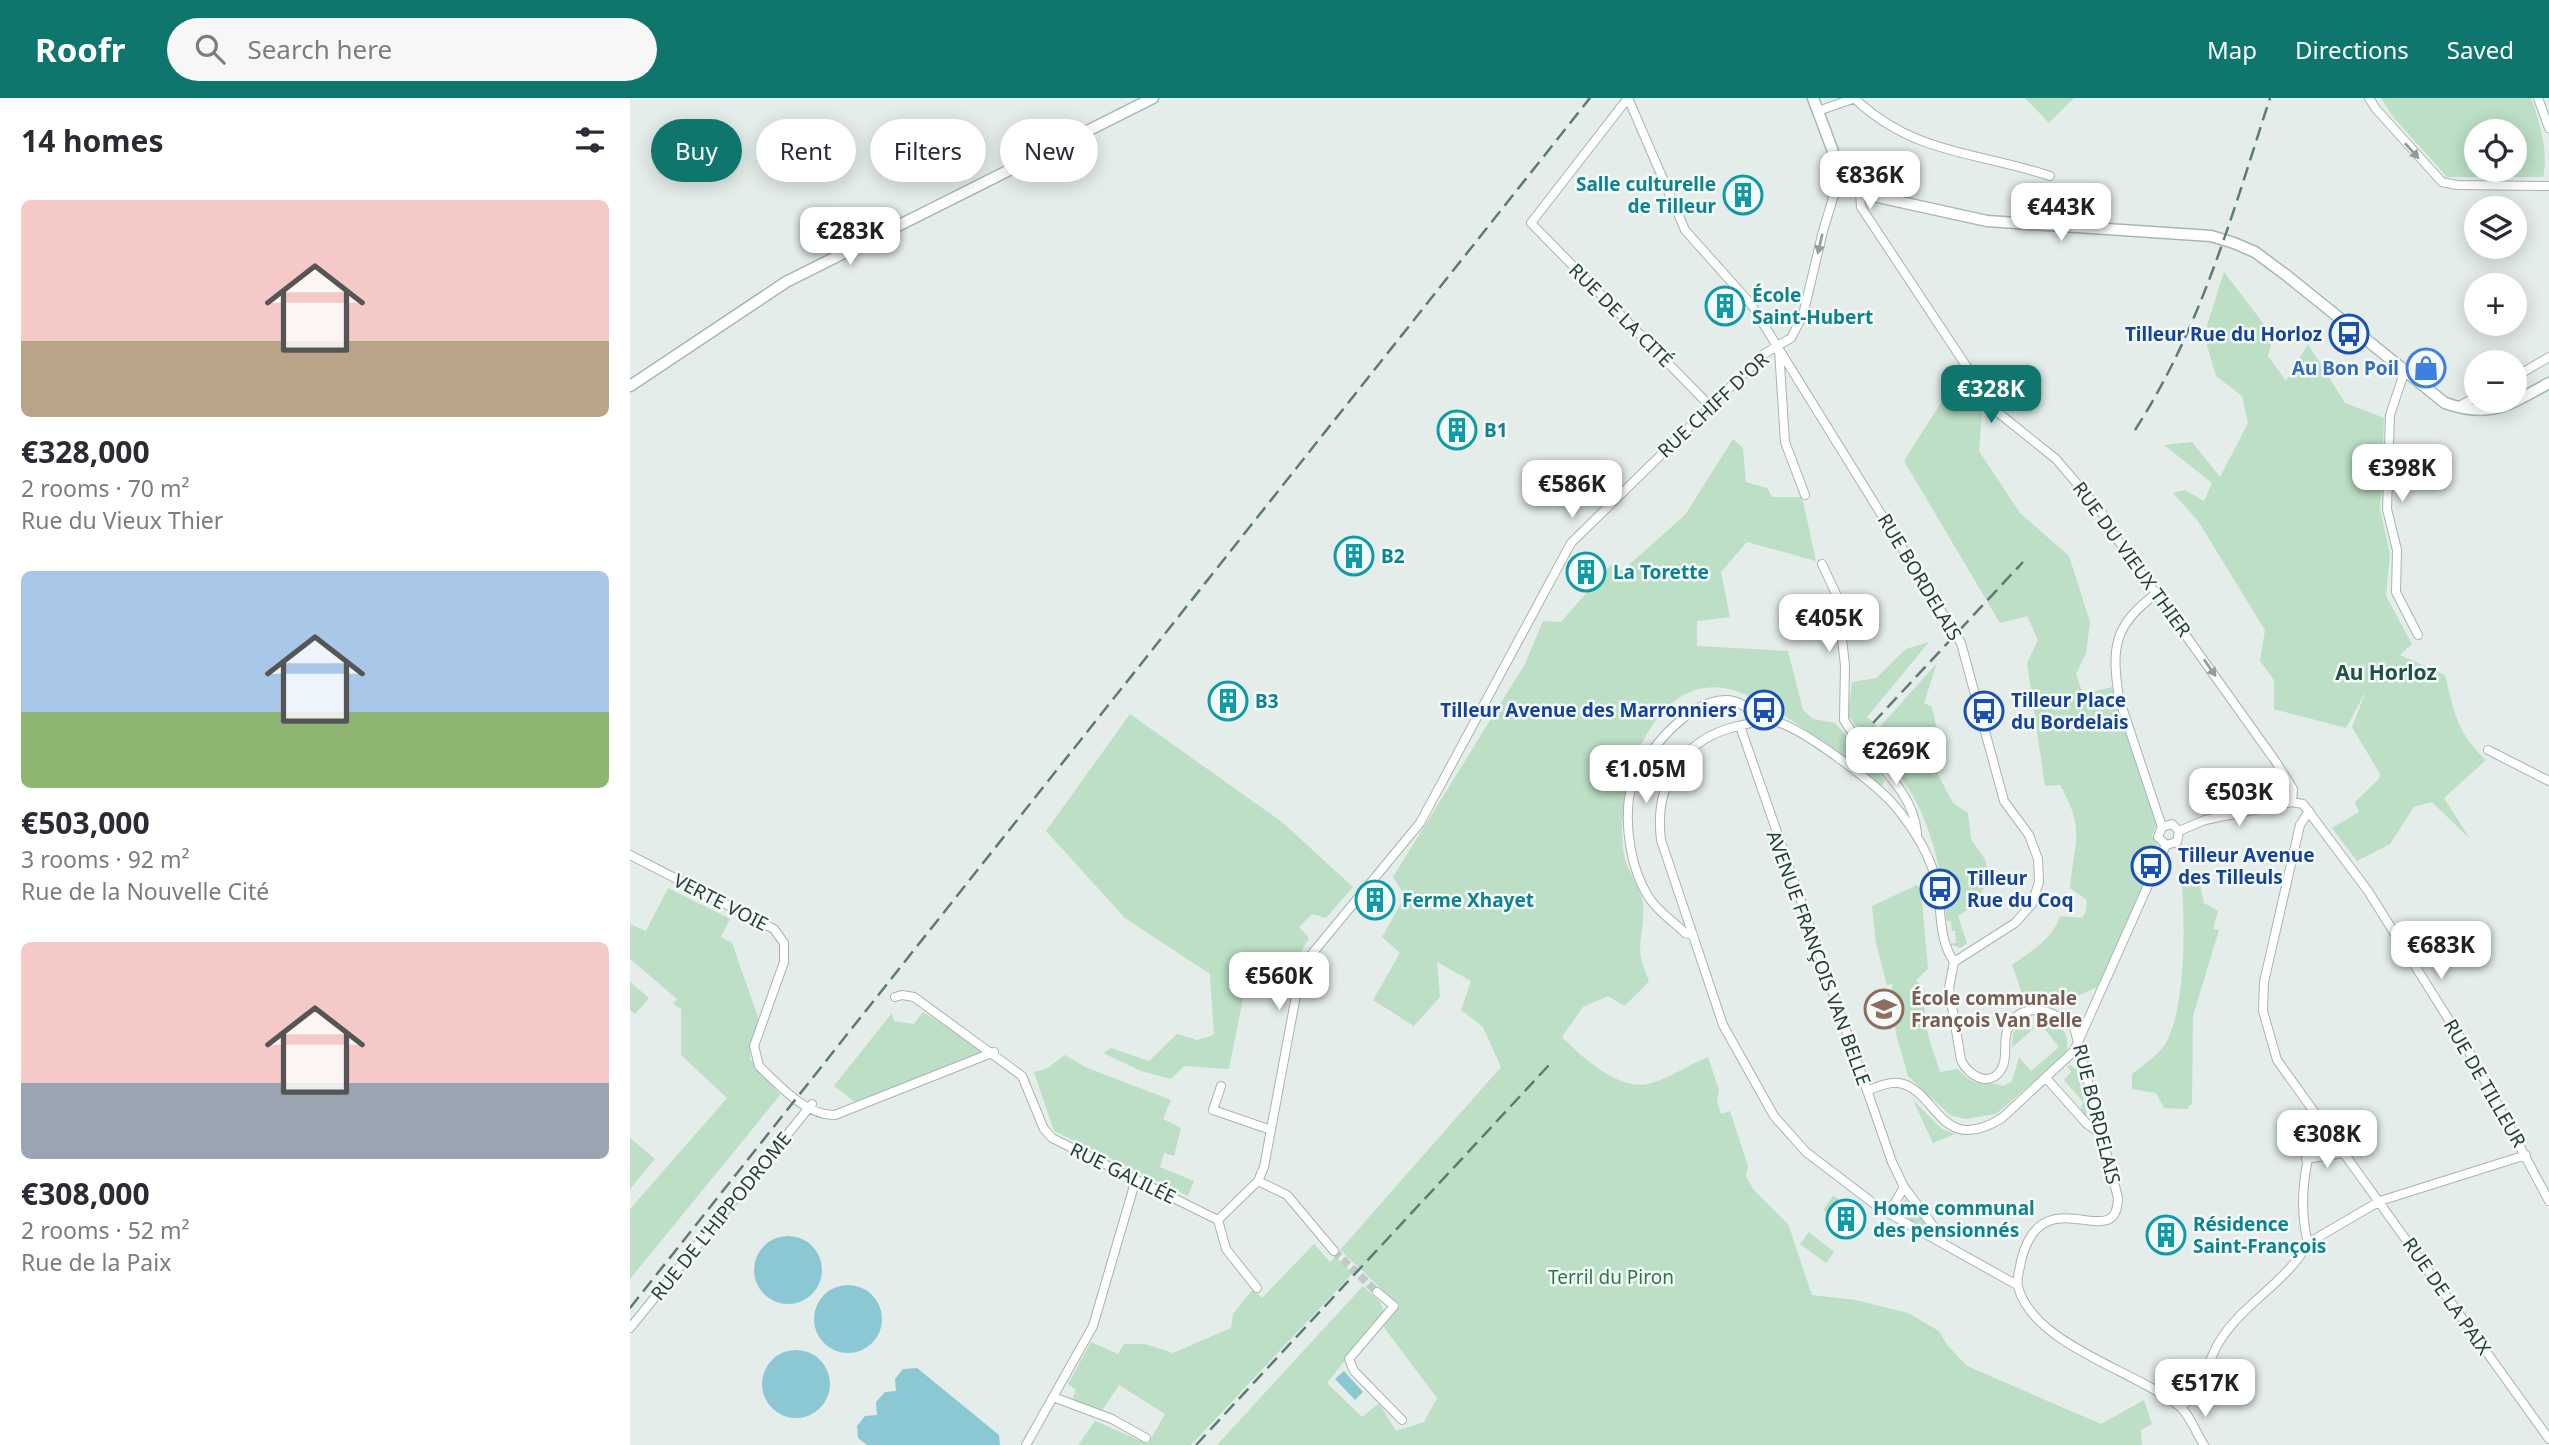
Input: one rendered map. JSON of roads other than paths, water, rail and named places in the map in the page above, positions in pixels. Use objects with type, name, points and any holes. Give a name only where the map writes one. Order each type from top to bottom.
[{"type":"street","points":[[630,386],[786,282],[1153,98]]},
{"type":"street","name":"RUE DE LA CITÉ","points":[[1628,98],[1531,223],[1710,406]]},
{"type":"street","name":"RUE BORDELAIS","points":[[1628,98],[1685,230],[1751,304],[1961,643],[2004,801],[2029,835],[2038,859],[2039,883],[2032,904],[2015,923],[1954,962],[1948,988],[1961,1060],[1966,1071],[1975,1077],[1992,1078],[2001,1071],[2008,1028],[2018,1014],[2026,1011],[2050,1011],[2063,1017],[2074,1027],[2080,1040],[2082,1063],[2118,1198],[2118,1212],[2111,1220],[2099,1224],[2071,1217],[2057,1217],[2039,1228],[2023,1253],[2017,1285]]},
{"type":"street","points":[[1813,98],[1844,181],[1860,193],[1987,221],[2211,236],[2255,252],[2445,403],[2480,412],[2505,407],[2549,383]]},
{"type":"street","points":[[1818,111],[1854,98],[1892,129],[1918,141],[1948,152],[2023,167],[2050,176]]},
{"type":"street","points":[[2370,98],[2376,109],[2442,182],[2467,186],[2549,186]]},
{"type":"street","points":[[2539,98],[2549,128]]},
{"type":"street","name":"RUE CHIFF D'OR","points":[[1258,1181],[1271,1130],[1300,974],[1306,961],[1420,823],[1571,543],[1764,354],[1791,338],[1804,315],[1833,198],[1844,181]]},
{"type":"street","name":"RUE DU VIEUX THIER","points":[[1860,193],[1861,207],[1996,411],[2056,459],[2102,513],[2112,532],[2276,762],[2292,789],[2292,802]]},
{"type":"street","points":[[1779,347],[1785,442],[1805,495]]},
{"type":"street","points":[[2527,369],[2549,357]]},
{"type":"street","points":[[2405,370],[2390,415],[2387,509],[2397,550],[2396,592],[2418,635]]},
{"type":"street","points":[[2457,407],[2464,403]]},
{"type":"street","points":[[1822,564],[1837,596],[1845,665],[1844,720],[1850,732],[1901,788],[1914,812],[1917,834]]},
{"type":"street","points":[[2157,593],[2136,609],[2122,626],[2116,677],[2119,698],[2161,827],[2158,836],[2166,845]]},
{"type":"street","points":[[1693,935],[1685,933],[1648,897],[1630,844],[1629,796],[1639,769],[1651,749],[1672,728],[1708,703],[1728,699],[1740,702],[1750,709],[1757,721]]},
{"type":"street","points":[[1954,962],[1942,938],[1933,869],[1917,834],[1892,803],[1790,726],[1771,720],[1757,721],[1705,738],[1689,750],[1671,771],[1661,800],[1661,840],[1723,1025],[1774,1116],[1806,1152],[1881,1209],[1945,1242],[2017,1285],[2031,1311],[2051,1332],[2182,1407],[2204,1445]]},
{"type":"street","name":"AVENUE FRANÇOIS VAN BELLE","points":[[1740,726],[1892,1163],[1904,1187],[1945,1242]]},
{"type":"street","points":[[2488,750],[2549,781]]},
{"type":"street","points":[[2179,831],[2205,820],[2292,802]]},
{"type":"street","name":"RUE DE TILLEUR","points":[[2292,802],[2303,804],[2309,811],[2368,891],[2470,1055],[2549,1201]]},
{"type":"street","name":"RUE DE LA PAIX","points":[[2309,811],[2300,825],[2264,982],[2263,1011],[2277,1060],[2381,1201],[2549,1439]]},
{"type":"street","points":[[2161,827],[2172,824],[2179,831]]},
{"type":"street","points":[[2166,845],[2177,842],[2179,831]]},
{"type":"street","points":[[1867,1091],[1887,1083],[1900,1083],[1912,1089],[1943,1122],[1952,1127],[1991,1125],[2002,1118],[2074,1051],[2166,845]]},
{"type":"street","name":"VERTE VOIE","points":[[630,855],[774,929],[783,943],[784,962],[754,1046],[756,1056],[760,1066],[810,1106]]},
{"type":"street","name":"RUE GALILÉE","points":[[895,997],[914,997],[994,1052],[1022,1076],[1044,1129],[1052,1138],[1218,1220]]},
{"type":"street","points":[[810,1106],[819,1114],[835,1115],[994,1052]]},
{"type":"street","points":[[2046,1078],[2087,1124],[2094,1129],[2099,1128]]},
{"type":"street","points":[[1221,1086],[1213,1110],[1271,1130]]},
{"type":"street","name":"RUE DE L'HIPPODROME","points":[[630,1328],[810,1106]]},
{"type":"street","points":[[2308,1243],[2304,1222],[2306,1159],[2318,1119]]},
{"type":"street","points":[[2306,1159],[2343,1153]]},
{"type":"street","points":[[2182,1407],[2196,1395],[2221,1339],[2302,1255],[2308,1243],[2381,1201],[2526,1155]]},
{"type":"street","points":[[1026,1445],[1093,1326],[1136,1179]]},
{"type":"street","points":[[1257,1288],[1226,1250],[1218,1220],[1258,1181],[1287,1195],[1334,1251]]},
{"type":"street","points":[[1881,1209],[1893,1206],[1904,1187]]},
{"type":"street","points":[[1377,1292],[1394,1306],[1349,1359],[1354,1371],[1402,1420]]},
{"type":"street","points":[[1053,1397],[1112,1419],[1146,1437]]},
{"type":"water","points":[[788,1236],[801,1239],[812,1246],[819,1257],[822,1270],[819,1283],[812,1294],[801,1301],[788,1304],[775,1301],[764,1294],[757,1283],[754,1270],[757,1257],[764,1246],[775,1239]]},
{"type":"water","points":[[848,1285],[861,1288],[872,1295],[879,1306],[882,1319],[879,1332],[872,1343],[861,1350],[848,1353],[835,1350],[824,1343],[817,1332],[814,1319],[817,1306],[824,1295],[835,1288]]},
{"type":"water","points":[[796,1350],[809,1353],[820,1360],[827,1371],[830,1384],[827,1397],[820,1408],[809,1415],[796,1418],[783,1415],[772,1408],[765,1397],[762,1384],[765,1371],[772,1360],[783,1353]]},
{"type":"water","points":[[917,1368],[999,1435],[1000,1445],[867,1445],[858,1438],[857,1426],[865,1416],[877,1415],[876,1402],[885,1392],[896,1391],[895,1379],[903,1369]]},
{"type":"water","points":[[1344,1371],[1363,1392],[1355,1400],[1335,1379]]},
{"type":"tunnel","points":[[1334,1251],[1377,1292]]},
{"type":"railway","points":[[630,1308],[1590,98]]},
{"type":"railway","points":[[2135,430],[2179,351],[2197,310],[2270,98]]},
{"type":"railway","points":[[1873,723],[2023,562]]},
{"type":"railway","points":[[1196,1445],[1549,1065]]},
{"type":"place","name":"Salle culturelle de Tilleur","points":[[1743,195]]},
{"type":"place","name":"École Saint-Hubert","points":[[1725,306]]},
{"type":"place","name":"Tilleur Rue du Horloz","points":[[2349,334]]},
{"type":"place","name":"Au Bon Poil","points":[[2426,368]]},
{"type":"place","name":"B1","points":[[1457,430]]},
{"type":"place","name":"B2","points":[[1354,556]]},
{"type":"place","name":"La Torette","points":[[1586,572]]},
{"type":"place","name":"B3","points":[[1228,701]]},
{"type":"place","name":"Tilleur Avenue des Marronniers","points":[[1764,710]]},
{"type":"place","name":"Tilleur Place du Bordelais","points":[[1984,711]]},
{"type":"place","name":"Tilleur Avenue des Tilleuls","points":[[2151,866]]},
{"type":"place","name":"Tilleur Rue du Coq","points":[[1940,889]]},
{"type":"place","name":"Ferme Xhayet","points":[[1375,900]]},
{"type":"place","name":"École communale François Van Belle","points":[[1884,1009]]},
{"type":"place","name":"Home communal des pensionnés","points":[[1846,1219]]},
{"type":"place","name":"Résidence Saint-François","points":[[2166,1235]]},
{"type":"district","name":"Au Horloz","points":[[2386,673]]},
{"type":"park label","name":"Terril du Piron","points":[[1611,1277]]}]
